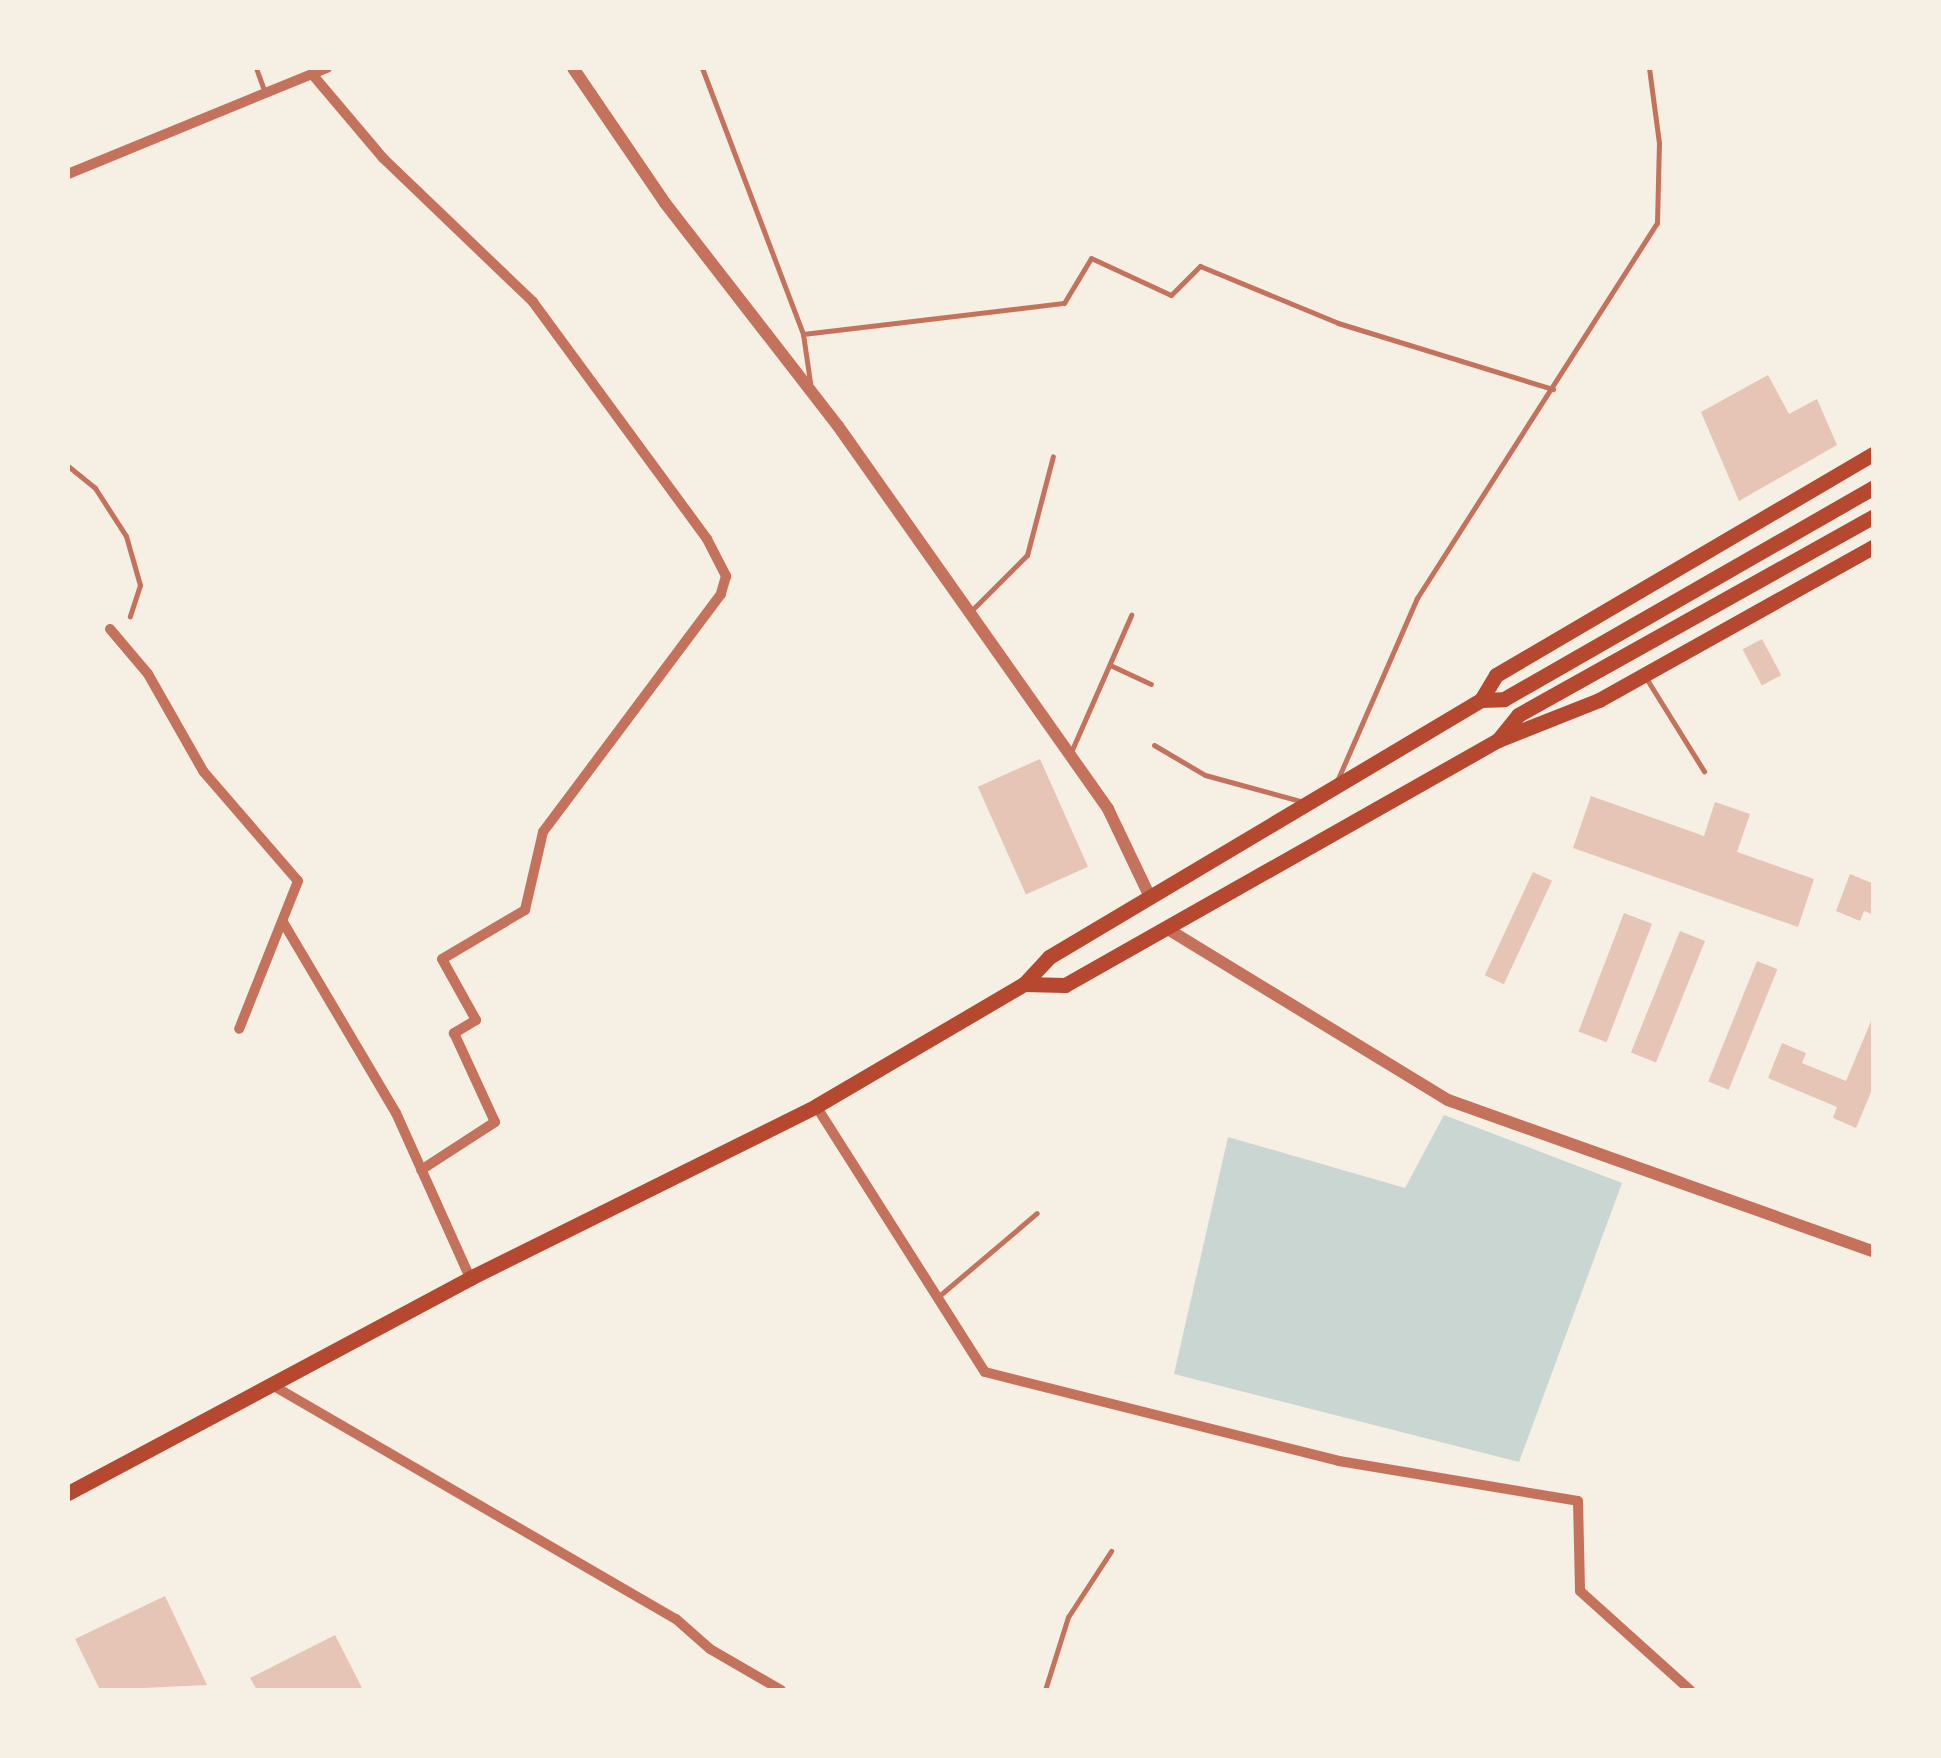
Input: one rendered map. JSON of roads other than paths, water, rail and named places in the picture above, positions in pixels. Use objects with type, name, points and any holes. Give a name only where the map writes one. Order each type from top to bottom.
[{"type":"main road","points":[[1481,700],[1496,675],[1874,453]]},
{"type":"main road","points":[[68,1493],[470,1278],[816,1106],[1024,984],[1049,957],[1481,700],[1504,698],[1874,487]]},
{"type":"main road","points":[[1498,740],[1518,714],[1874,516]]},
{"type":"main road","points":[[1024,984],[1064,985],[1498,740],[1524,735],[1644,675],[1874,546]]},
{"type":"street","points":[[68,174],[264,90],[326,68]]},
{"type":"street","points":[[573,68],[665,204],[812,395],[1108,809],[1150,898]]},
{"type":"street","points":[[312,74],[409,184],[533,302],[707,539],[726,576],[721,594],[543,832],[525,910],[442,959],[476,1020],[454,1033],[495,1122],[421,1170]]},
{"type":"street","points":[[110,630],[148,674],[203,771],[298,882],[239,1029]]},
{"type":"street","points":[[283,922],[396,1113],[470,1278]]},
{"type":"street","points":[[1166,928],[1448,1100],[1874,1252]]},
{"type":"street","points":[[816,1106],[985,1372],[1339,1461],[1578,1502],[1580,1591],[1690,1690]]},
{"type":"street","points":[[272,1385],[676,1620],[710,1649],[780,1690]]},
{"type":"lane","points":[[256,68],[264,90]]},
{"type":"lane","points":[[702,68],[803,334],[812,395]]},
{"type":"lane","points":[[1334,788],[1417,598],[1657,223],[1660,206],[1649,68]]},
{"type":"lane","points":[[803,334],[1064,303],[1091,258],[1171,295],[1197,266],[1204,267],[1338,322],[1553,388]]},
{"type":"lane","points":[[969,614],[1027,555],[1053,456]]},
{"type":"lane","points":[[68,466],[94,488],[126,536],[140,586],[130,616]]},
{"type":"lane","points":[[1069,754],[1131,615]]},
{"type":"lane","points":[[1110,666],[1151,684]]},
{"type":"lane","points":[[1644,675],[1704,771]]},
{"type":"lane","points":[[1154,746],[1217,780],[1308,803]]},
{"type":"lane","points":[[937,1298],[1037,1213]]},
{"type":"lane","points":[[1046,1690],[1068,1617],[1112,1551]]}]
